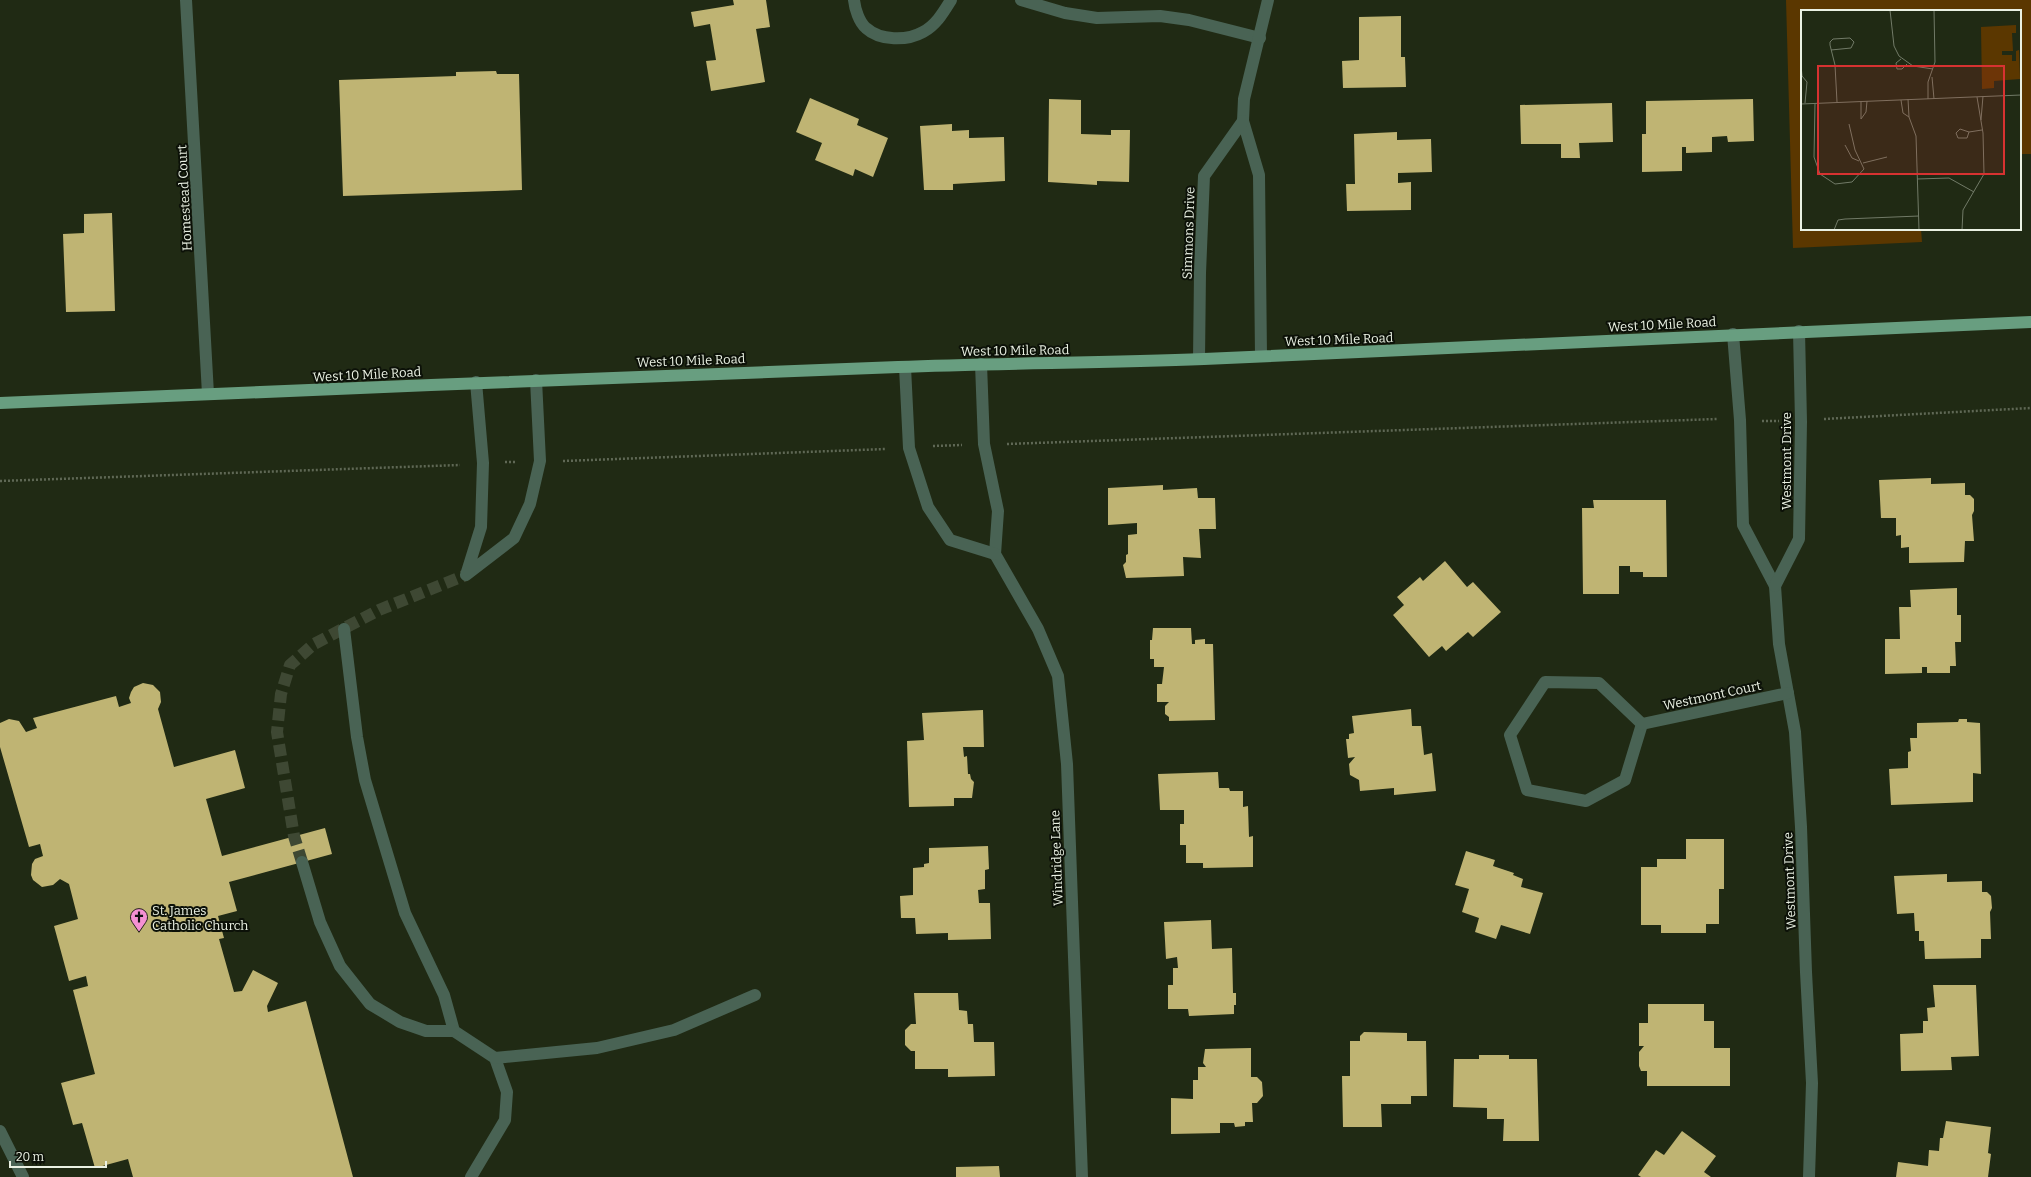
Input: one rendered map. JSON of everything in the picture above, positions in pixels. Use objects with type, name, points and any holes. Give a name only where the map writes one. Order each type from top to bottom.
[{"type":"main road","name":"West 10 Mile Road","points":[[0,403],[476,382],[981,364],[1199,359],[1629,341],[1799,331],[2031,322]]},
{"type":"street","name":"Homestead Court","points":[[186,0],[208,394]]},
{"type":"street","points":[[854,0],[855,9],[866,28],[883,36],[896,39],[910,37],[923,32],[935,23],[951,0]]},
{"type":"street","points":[[1020,0],[1065,13],[1097,18],[1160,16],[1190,20],[1260,38]]},
{"type":"street","name":"Simmons Drive","points":[[1261,356],[1259,175],[1243,121],[1246,92],[1268,0]]},
{"type":"street","name":"Simmons Drive","points":[[1199,359],[1200,273],[1204,176],[1243,121]]},
{"type":"street","name":"Westmont Drive","points":[[1775,586],[1799,539],[1801,422],[1799,331]]},
{"type":"street","name":"Westmont Drive","points":[[1733,334],[1740,420],[1744,525],[1775,586],[1779,644],[1795,732],[1801,827],[1806,972],[1812,1083],[1809,1177]]},
{"type":"street","points":[[905,367],[909,448],[928,507],[950,540],[995,554],[998,511],[984,444],[981,364]]},
{"type":"street","points":[[476,382],[483,464],[481,527],[466,575],[514,538],[530,504],[540,461],[536,380]]},
{"type":"street","name":"Windridge Lane","points":[[995,554],[1038,629],[1058,676],[1067,764],[1082,1177]]},
{"type":"street","points":[[344,629],[357,737],[365,780],[405,913],[444,994],[454,1031]]},
{"type":"street","points":[[1545,682],[1599,683],[1642,724],[1625,780],[1586,801],[1527,790],[1510,735],[1545,682]]},
{"type":"street","name":"Westmont Court","points":[[1642,724],[1788,693]]},
{"type":"street","points":[[302,862],[320,922],[340,966],[370,1004],[400,1022],[426,1031],[454,1031],[495,1058],[507,1092],[505,1120],[471,1177]]},
{"type":"street","points":[[495,1058],[597,1048],[674,1030],[755,994]]},
{"type":"street","points":[[0,1131],[21,1176]]},
{"type":"path","points":[[558,461],[984,444],[1740,420],[1801,422],[1838,417],[2031,408]]},
{"type":"path","points":[[500,462],[520,462]]},
{"type":"path","points":[[0,481],[465,465]]},
{"type":"shaded area","points":[[1786,0],[2031,0],[2031,154],[2021,154],[2021,10],[1801,10],[1801,230],[1921,230],[1922,242],[1793,248]]},
{"type":"building","points":[[733,0],[766,0],[770,27],[756,29],[765,82],[711,91],[706,61],[716,60],[710,24],[694,27],[691,12],[734,5]]},
{"type":"building","points":[[1401,16],[1401,57],[1405,57],[1406,87],[1343,88],[1342,61],[1359,60],[1359,17]]},
{"type":"building","points":[[496,71],[497,74],[519,74],[522,190],[343,196],[339,80],[456,76],[456,72]]},
{"type":"building","points":[[810,98],[859,119],[857,125],[888,138],[873,177],[855,169],[853,176],[815,160],[822,143],[796,132]]},
{"type":"building","points":[[1049,99],[1081,100],[1081,134],[1111,135],[1111,130],[1130,130],[1129,182],[1097,181],[1097,185],[1048,182]]},
{"type":"building","points":[[1753,99],[1754,141],[1728,142],[1727,136],[1712,137],[1712,152],[1686,153],[1686,147],[1682,147],[1682,171],[1642,172],[1642,134],[1646,134],[1646,101]]},
{"type":"building","points":[[1612,103],[1613,142],[1579,143],[1580,158],[1561,158],[1561,144],[1521,144],[1520,105]]},
{"type":"building","points":[[952,124],[952,131],[969,130],[969,138],[1004,137],[1005,181],[953,184],[953,190],[924,190],[920,126]]},
{"type":"building","points":[[1397,132],[1397,140],[1431,139],[1432,172],[1398,173],[1398,183],[1411,182],[1411,210],[1347,211],[1346,184],[1355,184],[1354,134]]},
{"type":"building","points":[[112,213],[115,311],[66,312],[63,234],[84,233],[84,214]]},
{"type":"building","points":[[1931,478],[1931,484],[1965,483],[1965,495],[1970,495],[1974,499],[1974,511],[1972,515],[1974,541],[1965,541],[1964,562],[1909,563],[1909,547],[1901,548],[1901,535],[1896,536],[1896,518],[1881,518],[1879,480]]},
{"type":"building","points":[[1163,485],[1163,490],[1197,488],[1198,498],[1215,498],[1216,529],[1199,529],[1201,558],[1183,557],[1184,576],[1126,578],[1123,565],[1126,562],[1126,555],[1128,554],[1128,535],[1137,534],[1137,523],[1108,525],[1108,488]]},
{"type":"building","points":[[1593,500],[1666,500],[1667,577],[1643,577],[1643,572],[1630,572],[1630,566],[1619,566],[1619,594],[1583,594],[1582,508],[1594,508]]},
{"type":"building","points":[[1445,561],[1467,587],[1473,582],[1501,612],[1473,637],[1468,632],[1446,651],[1442,646],[1429,657],[1393,615],[1404,605],[1397,597],[1420,577],[1423,581]]},
{"type":"building","points":[[1957,588],[1957,615],[1961,615],[1961,642],[1955,642],[1956,666],[1950,666],[1950,673],[1927,673],[1927,667],[1922,667],[1922,673],[1885,674],[1885,639],[1900,639],[1899,607],[1911,607],[1910,590]]},
{"type":"building","points":[[1153,628],[1191,628],[1192,644],[1195,644],[1195,640],[1205,639],[1205,644],[1213,644],[1215,720],[1169,721],[1169,717],[1165,714],[1165,706],[1169,702],[1157,702],[1157,684],[1162,684],[1164,667],[1154,667],[1154,659],[1150,659],[1150,640],[1152,640]]},
{"type":"building","name":"St. James Catholic Church","points":[[143,683],[153,685],[160,692],[161,702],[158,709],[174,767],[235,750],[245,788],[206,799],[222,856],[325,828],[332,854],[229,882],[237,911],[218,916],[224,938],[219,939],[234,992],[242,991],[253,970],[278,983],[267,1006],[268,1012],[306,1001],[353,1177],[133,1177],[128,1159],[95,1168],[82,1123],[73,1125],[61,1083],[95,1074],[73,990],[88,986],[86,976],[69,981],[54,926],[78,919],[69,884],[60,879],[53,885],[42,887],[33,880],[31,875],[32,864],[35,859],[43,856],[40,844],[29,847],[0,747],[0,723],[9,719],[19,721],[26,732],[37,728],[33,718],[116,696],[119,707],[131,703],[129,698],[134,687]]},
{"type":"building","points":[[1411,709],[1412,726],[1421,726],[1424,755],[1432,753],[1436,791],[1394,795],[1394,788],[1360,791],[1359,780],[1350,775],[1349,764],[1355,757],[1348,758],[1346,739],[1349,739],[1349,734],[1354,733],[1352,716]]},
{"type":"building","points":[[983,710],[984,747],[963,747],[964,757],[967,756],[968,774],[970,774],[971,779],[974,782],[972,798],[954,798],[954,806],[909,807],[907,741],[924,740],[922,713]]},
{"type":"building","points":[[1959,719],[1967,719],[1967,722],[1980,723],[1981,774],[1973,773],[1973,802],[1891,805],[1889,769],[1908,768],[1908,752],[1911,751],[1910,738],[1917,738],[1917,723],[1958,722]]},
{"type":"building","points":[[1218,772],[1219,788],[1229,788],[1230,791],[1243,791],[1243,807],[1248,806],[1249,837],[1253,836],[1253,867],[1203,868],[1203,863],[1186,863],[1186,845],[1180,845],[1180,824],[1184,824],[1184,810],[1160,810],[1158,774]]},
{"type":"building","points":[[1686,839],[1724,839],[1724,889],[1719,889],[1719,924],[1706,924],[1706,933],[1661,933],[1661,925],[1641,925],[1641,867],[1657,867],[1657,859],[1686,859]]},
{"type":"building","points":[[988,846],[989,869],[985,870],[985,889],[978,890],[979,903],[990,903],[991,939],[948,940],[948,933],[916,934],[915,918],[901,918],[900,896],[913,895],[913,868],[924,867],[924,864],[929,863],[929,848]]},
{"type":"building","points":[[1466,851],[1495,860],[1493,866],[1514,873],[1513,875],[1523,879],[1521,887],[1543,893],[1530,934],[1501,925],[1496,939],[1475,932],[1479,918],[1462,912],[1469,889],[1455,885]]},
{"type":"building","points":[[1947,874],[1947,882],[1982,881],[1982,892],[1987,892],[1991,896],[1991,939],[1981,939],[1981,958],[1925,959],[1924,941],[1919,941],[1919,931],[1915,931],[1914,913],[1897,914],[1894,876]]},
{"type":"building","points":[[1211,920],[1212,949],[1232,948],[1233,993],[1236,993],[1234,1014],[1189,1016],[1188,1009],[1168,1009],[1168,985],[1173,985],[1173,968],[1178,968],[1177,957],[1166,959],[1164,922]]},
{"type":"building","points":[[1933,985],[1976,985],[1979,1056],[1951,1057],[1952,1070],[1901,1071],[1900,1034],[1923,1033],[1923,1021],[1928,1021],[1927,1008],[1935,1007]]},
{"type":"building","points":[[914,993],[958,993],[959,1010],[967,1011],[968,1024],[973,1024],[974,1042],[994,1042],[995,1076],[948,1077],[948,1069],[915,1069],[915,1051],[911,1051],[905,1045],[905,1030],[911,1024],[916,1024]]},
{"type":"building","points":[[1648,1004],[1704,1004],[1704,1021],[1714,1021],[1714,1048],[1730,1048],[1730,1086],[1647,1086],[1647,1071],[1641,1071],[1639,1066],[1639,1052],[1644,1046],[1639,1046],[1639,1023],[1648,1023]]},
{"type":"building","points":[[1364,1032],[1407,1033],[1407,1041],[1426,1041],[1427,1096],[1411,1096],[1411,1104],[1381,1104],[1382,1127],[1343,1127],[1342,1076],[1350,1076],[1350,1041],[1360,1041],[1360,1036]]},
{"type":"building","points":[[1251,1048],[1251,1077],[1257,1077],[1262,1082],[1263,1096],[1257,1103],[1252,1103],[1253,1122],[1245,1122],[1245,1126],[1235,1127],[1234,1123],[1220,1123],[1220,1133],[1171,1134],[1171,1098],[1193,1099],[1193,1080],[1198,1080],[1198,1067],[1206,1067],[1203,1063],[1205,1049]]},
{"type":"building","points":[[1479,1055],[1509,1055],[1509,1059],[1537,1059],[1539,1141],[1503,1141],[1504,1119],[1487,1119],[1487,1108],[1453,1107],[1454,1059],[1479,1059]]},
{"type":"building","points":[[1946,1121],[1991,1127],[1988,1153],[1991,1154],[1988,1177],[1896,1177],[1898,1162],[1928,1166],[1929,1150],[1939,1151],[1940,1138],[1943,1138]]},
{"type":"building","points":[[1682,1131],[1716,1156],[1704,1172],[1711,1177],[1641,1177],[1638,1175],[1656,1150],[1664,1155]]},
{"type":"building","points":[[999,1166],[1000,1177],[956,1177],[956,1167]]},
{"type":"tunnel","points":[[302,862],[294,836],[277,732],[281,694],[290,665],[314,644],[379,610],[466,575]]},
{"type":"place","name":"St. James Catholic Church","points":[[139,932]]}]
